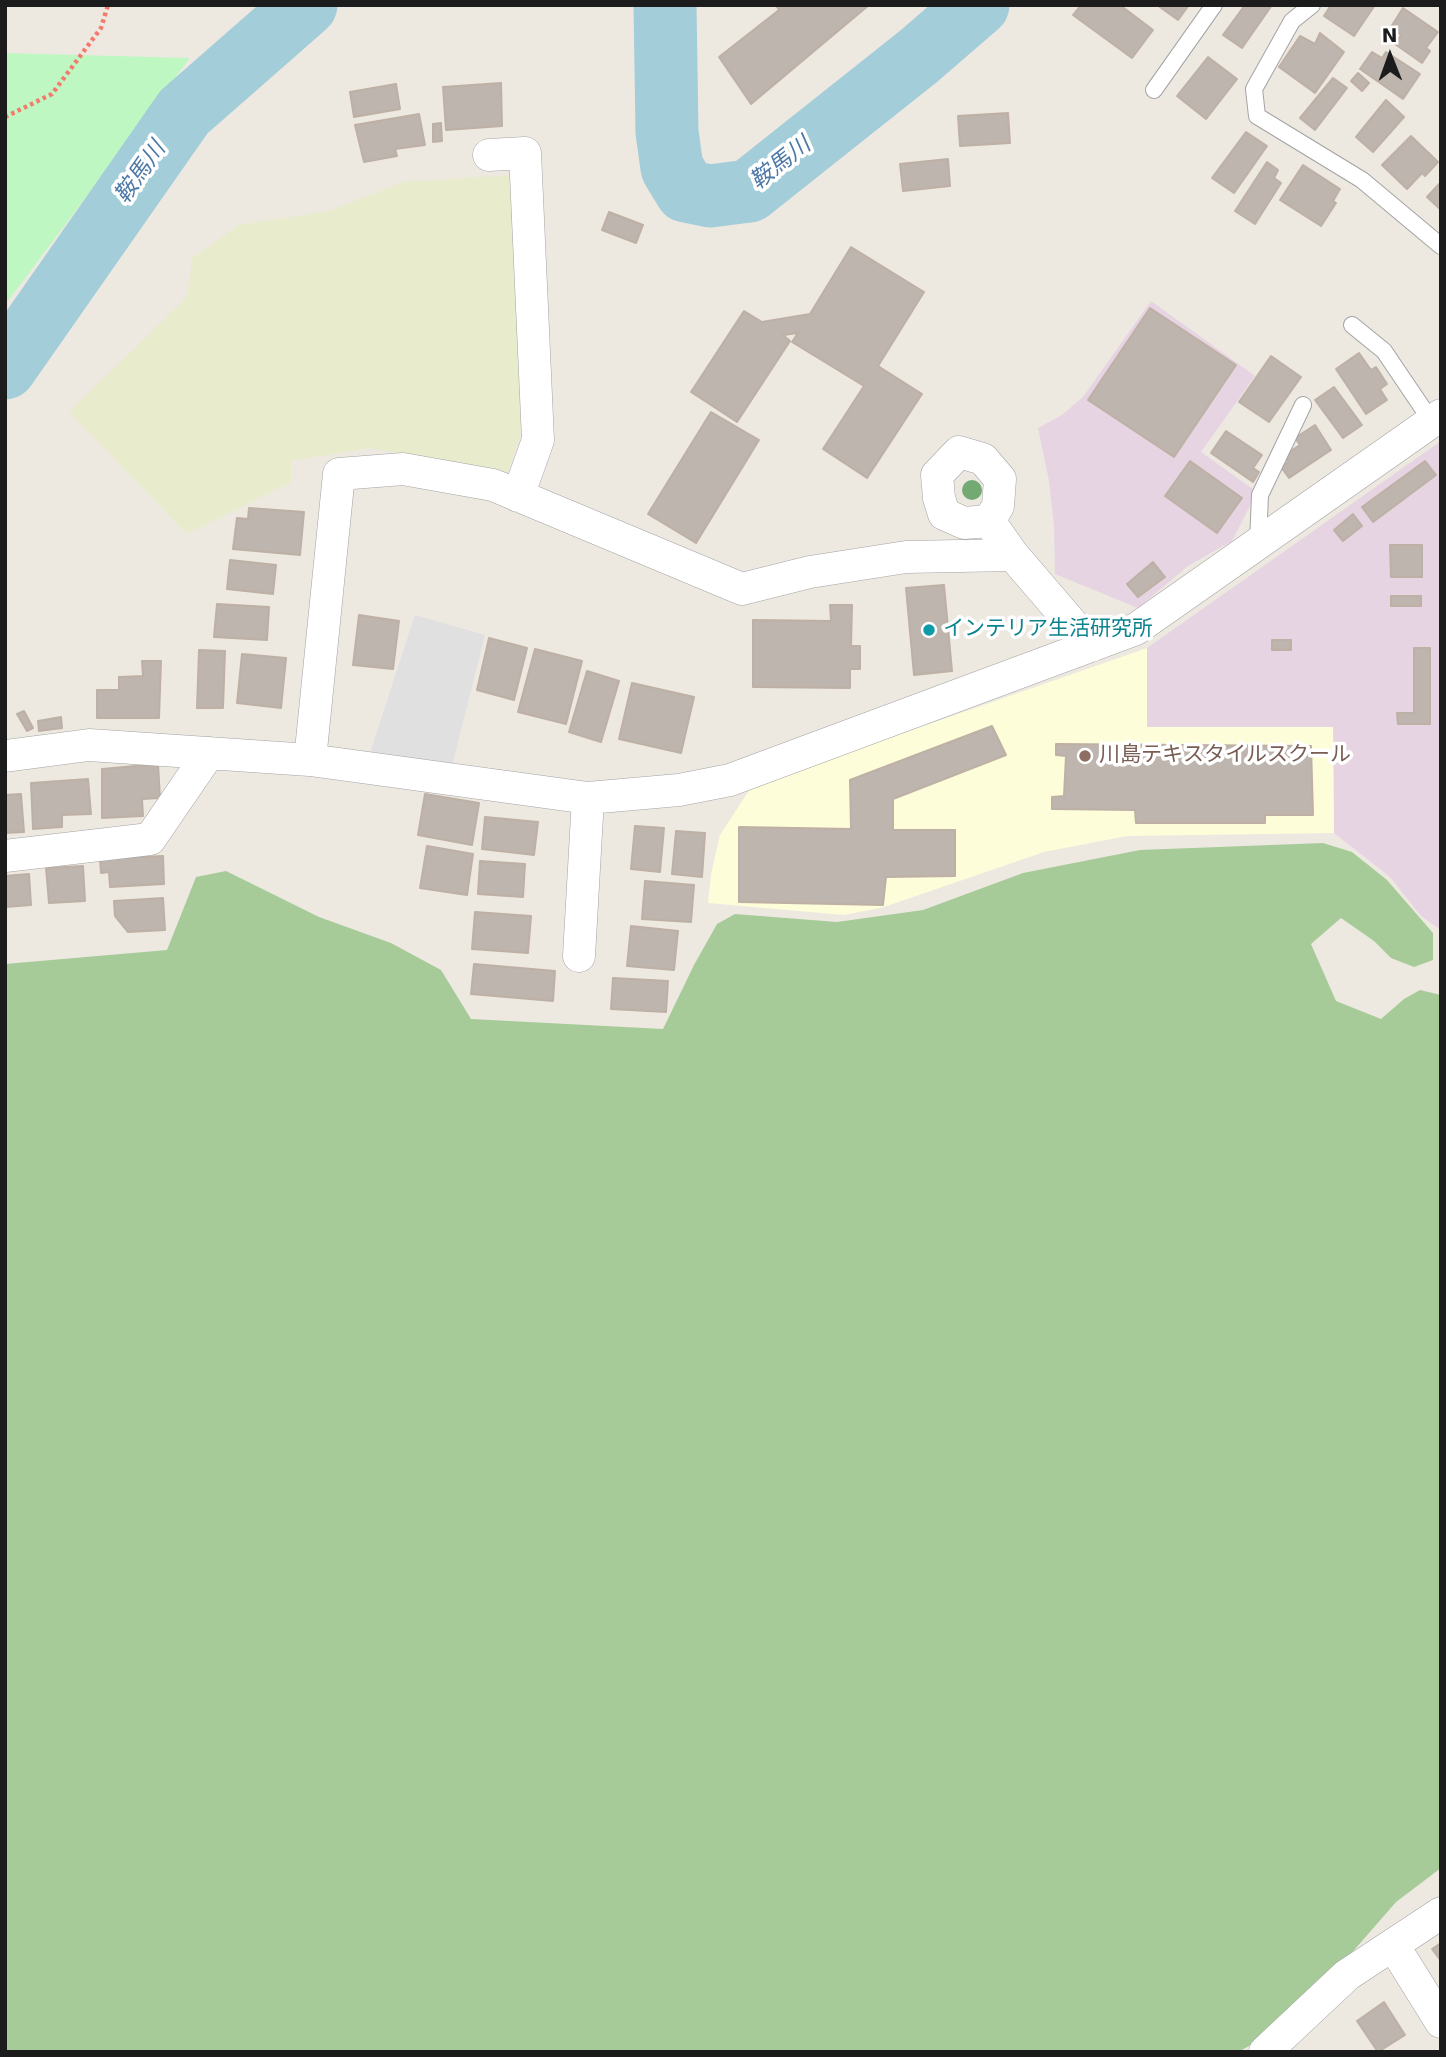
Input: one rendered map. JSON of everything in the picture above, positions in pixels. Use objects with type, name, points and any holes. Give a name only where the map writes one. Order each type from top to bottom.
[{"type":"street","points":[[489,155],[525,153],[538,440],[517,496]]},
{"type":"street","points":[[5,757],[89,746],[310,760],[588,798],[679,790],[730,780],[1136,629],[1436,419]]},
{"type":"street","points":[[310,760],[339,474],[403,469],[493,485],[742,589],[810,572],[906,557],[1013,555]]},
{"type":"street","points":[[989,521],[1013,555],[1091,646]]},
{"type":"street","points":[[5,856],[150,839],[209,753]]},
{"type":"street","points":[[579,956],[588,798]]},
{"type":"street","points":[[1266,2051],[1347,1975],[1441,1913]]},
{"type":"street","points":[[1393,1945],[1441,2022]]},
{"type":"lane","points":[[1154,90],[1214,5]]},
{"type":"lane","points":[[1311,5],[1292,21],[1254,89],[1257,116],[1362,180],[1441,246]]},
{"type":"lane","points":[[1352,325],[1384,351],[1436,419]]},
{"type":"lane","points":[[1258,544],[1260,495],[1303,405]]},
{"type":"path","points":[[5,117],[52,94],[101,28],[108,5]]},
{"type":"shaded area","points":[[511,175],[524,424],[507,474],[371,448],[291,461],[291,482],[187,534],[69,412],[187,297],[192,258],[239,225],[329,211],[403,182]]},
{"type":"shaded area","points":[[1151,301],[1255,376],[1201,452],[1257,492],[1232,541],[1188,566],[1138,608],[1055,574],[1049,481],[1038,428],[1062,415],[1083,397]]},
{"type":"shaded area","points":[[1441,441],[1441,930],[1421,916],[1390,877],[1334,833],[1333,727],[1147,727],[1147,648]]},
{"type":"shaded area","points":[[415,615],[485,635],[452,766],[370,753]]},
{"type":"shaded area","name":"川島テキスタイルスクール","points":[[1147,648],[1147,727],[1333,727],[1334,833],[1127,836],[1044,852],[884,907],[844,915],[708,903],[720,835],[752,786]]},
{"type":"green space","points":[[5,53],[190,58],[5,305]]},
{"type":"green space","points":[[1323,843],[1352,852],[1387,880],[1433,933],[1433,960],[1414,967],[1391,958],[1374,941],[1341,918],[1311,944],[1336,1001],[1381,1019],[1404,999],[1420,990],[1441,995],[1441,1868],[1396,1902],[1342,1964],[1271,2034],[1238,2052],[5,2052],[5,964],[167,950],[196,877],[226,871],[319,917],[391,943],[441,970],[471,1019],[663,1029],[717,924],[735,914],[837,922],[923,910],[1023,873],[1140,850]]},
{"type":"building","points":[[776,5],[869,5],[751,104],[719,57],[779,10]]},
{"type":"building","points":[[1081,5],[1120,5],[1153,30],[1132,58],[1073,15]]},
{"type":"building","points":[[1157,5],[1189,5],[1178,20]]},
{"type":"building","points":[[1245,5],[1272,5],[1242,48],[1223,35]]},
{"type":"building","points":[[1331,5],[1375,5],[1354,36],[1324,16]]},
{"type":"building","points":[[1403,8],[1438,32],[1426,48],[1430,51],[1422,63],[1395,44],[1401,35],[1391,27]]},
{"type":"building","points":[[1320,33],[1344,52],[1315,93],[1279,67],[1300,36],[1315,44]]},
{"type":"building","points":[[1372,52],[1382,58],[1386,52],[1420,74],[1403,99],[1360,69]]},
{"type":"building","points":[[1208,57],[1237,79],[1206,119],[1177,96]]},
{"type":"building","points":[[1358,73],[1369,83],[1362,91],[1351,81]]},
{"type":"building","points":[[1333,78],[1347,88],[1315,130],[1300,118]]},
{"type":"building","points":[[501,83],[502,126],[446,130],[443,87]]},
{"type":"building","points":[[396,84],[400,109],[354,117],[350,92]]},
{"type":"building","points":[[1386,100],[1404,117],[1373,152],[1356,137]]},
{"type":"building","points":[[1008,113],[1010,143],[960,146],[958,116]]},
{"type":"building","points":[[419,114],[425,145],[395,149],[397,156],[364,162],[355,125]]},
{"type":"building","points":[[441,123],[442,141],[433,142],[433,124]]},
{"type":"building","points":[[1246,132],[1267,146],[1234,193],[1212,178]]},
{"type":"building","points":[[1411,136],[1438,162],[1425,176],[1422,173],[1407,189],[1382,165]]},
{"type":"building","points":[[948,159],[950,186],[903,191],[900,164]]},
{"type":"building","points":[[1267,162],[1278,170],[1274,178],[1281,183],[1255,224],[1235,211]]},
{"type":"building","points":[[1303,165],[1340,189],[1333,201],[1336,203],[1321,226],[1280,200]]},
{"type":"building","points":[[1441,182],[1441,210],[1427,197]]},
{"type":"building","points":[[609,212],[643,225],[636,243],[602,230]]},
{"type":"building","points":[[851,247],[924,292],[878,366],[922,394],[867,478],[823,449],[864,386],[792,342],[798,333],[783,335],[790,341],[737,422],[691,392],[744,311],[762,322],[810,314]]},
{"type":"building","points":[[1150,308],[1236,365],[1174,457],[1088,400]]},
{"type":"building","points":[[1359,353],[1371,370],[1376,367],[1387,384],[1380,389],[1387,400],[1366,414],[1336,369]]},
{"type":"building","points":[[1271,356],[1301,377],[1269,422],[1239,402]]},
{"type":"building","points":[[1334,387],[1362,425],[1343,438],[1315,400]]},
{"type":"building","points":[[711,412],[759,440],[696,543],[648,514]]},
{"type":"building","points":[[1315,425],[1331,450],[1289,478],[1281,467],[1288,462],[1284,455],[1300,445],[1295,438]]},
{"type":"building","points":[[1226,431],[1262,455],[1253,468],[1259,472],[1253,482],[1211,453]]},
{"type":"building","points":[[1190,461],[1242,498],[1217,533],[1165,496]]},
{"type":"building","points":[[1425,461],[1436,475],[1373,522],[1362,507]]},
{"type":"building","points":[[249,508],[304,512],[300,555],[233,549],[237,518],[248,519]]},
{"type":"building","points":[[1353,514],[1362,526],[1343,541],[1334,530]]},
{"type":"building","points":[[1390,545],[1422,545],[1422,577],[1391,577]]},
{"type":"building","points":[[230,560],[276,565],[273,594],[227,589]]},
{"type":"building","points":[[1153,562],[1165,577],[1138,597],[1127,584]]},
{"type":"building","name":"インテリア生活研究所","points":[[944,585],[952,671],[914,675],[906,588]]},
{"type":"building","points":[[1391,596],[1421,596],[1421,606],[1391,606]]},
{"type":"building","points":[[217,604],[269,607],[267,640],[214,637]]},
{"type":"building","points":[[830,605],[852,605],[851,646],[860,646],[860,669],[850,669],[850,688],[753,687],[753,620],[831,621]]},
{"type":"building","points":[[359,615],[399,621],[393,669],[353,665]]},
{"type":"building","points":[[489,638],[527,648],[514,700],[477,690]]},
{"type":"building","points":[[1272,640],[1291,640],[1291,650],[1272,650]]},
{"type":"building","points":[[1414,648],[1430,648],[1430,724],[1398,724],[1397,713],[1414,713]]},
{"type":"building","points":[[535,649],[582,661],[566,724],[518,712]]},
{"type":"building","points":[[199,650],[225,651],[223,708],[197,708]]},
{"type":"building","points":[[242,654],[286,658],[281,708],[237,703]]},
{"type":"building","points":[[142,661],[161,661],[159,718],[97,718],[97,690],[119,690],[119,677],[143,676]]},
{"type":"building","points":[[587,671],[619,681],[601,742],[569,732]]},
{"type":"building","points":[[632,683],[694,697],[681,753],[619,739]]},
{"type":"building","points":[[24,711],[33,728],[27,731],[17,714]]},
{"type":"building","points":[[61,717],[62,728],[39,731],[38,721]]},
{"type":"building","points":[[992,726],[1006,755],[893,799],[893,830],[955,830],[955,876],[886,877],[883,905],[739,902],[739,827],[851,829],[850,780]]},
{"type":"building","points":[[1056,744],[1311,746],[1313,815],[1265,815],[1265,823],[1136,823],[1135,810],[1052,809],[1052,797],[1064,796],[1066,756],[1056,755]]},
{"type":"building","points":[[158,764],[160,798],[142,799],[143,816],[102,818],[102,769]]},
{"type":"building","points":[[88,779],[91,814],[62,815],[62,827],[33,829],[31,783]]},
{"type":"building","points":[[21,794],[24,832],[5,833],[5,795]]},
{"type":"building","points":[[425,794],[479,803],[472,845],[418,835]]},
{"type":"building","points":[[485,817],[538,822],[534,855],[482,849]]},
{"type":"building","points":[[635,826],[664,828],[660,872],[631,869]]},
{"type":"building","points":[[676,831],[705,833],[702,877],[672,874]]},
{"type":"building","points":[[427,846],[473,854],[467,895],[420,888]]},
{"type":"building","points":[[163,856],[164,884],[110,887],[109,872],[101,873],[100,859]]},
{"type":"building","points":[[480,861],[525,864],[523,897],[478,894]]},
{"type":"building","points":[[83,866],[85,901],[49,903],[46,868]]},
{"type":"building","points":[[29,874],[31,905],[5,907],[5,876]]},
{"type":"building","points":[[645,881],[694,885],[691,922],[642,919]]},
{"type":"building","points":[[163,898],[165,930],[128,932],[115,916],[114,901]]},
{"type":"building","points":[[475,912],[531,916],[528,953],[472,949]]},
{"type":"building","points":[[631,926],[678,931],[674,970],[627,966]]},
{"type":"building","points":[[474,964],[555,971],[553,1001],[471,994]]},
{"type":"building","points":[[613,978],[668,981],[666,1012],[611,1009]]},
{"type":"building","points":[[1441,1943],[1441,1961],[1432,1949]]},
{"type":"building","points":[[1384,2002],[1405,2035],[1378,2052],[1357,2021]]},
{"type":"waterway","name":"鞍馬川","points":[[5,368],[184,112],[306,5]]},
{"type":"waterway","name":"鞍馬川","points":[[665,5],[667,132],[672,168],[686,191],[710,196],[749,191],[919,56],[978,5]]},
{"type":"place","name":"インテリア生活研究所","points":[[929,630]]},
{"type":"place","name":"川島テキスタイルスクール","points":[[1085,756]]}]
